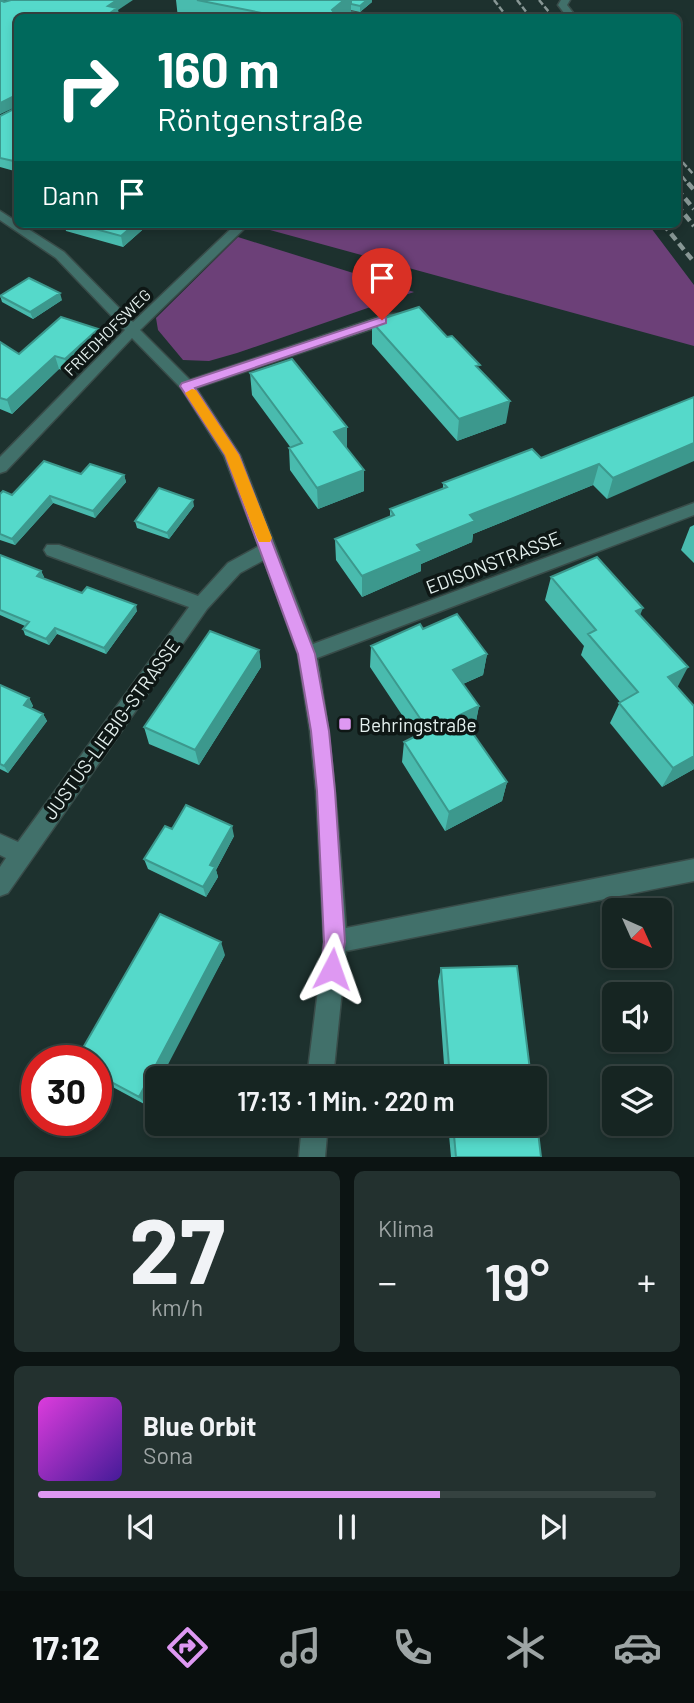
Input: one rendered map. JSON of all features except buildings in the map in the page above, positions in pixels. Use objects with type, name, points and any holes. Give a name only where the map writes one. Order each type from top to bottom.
[{"type":"street","points":[[566,0],[562,5],[570,14]]},
{"type":"street","points":[[323,9],[350,14]]},
{"type":"street","name":"FRIEDHOFSWEG","points":[[0,467],[132,330],[239,228]]},
{"type":"street","points":[[38,229],[187,386],[232,455],[307,654],[320,731],[326,791],[335,942],[321,1066]]},
{"type":"street","points":[[187,386],[407,312]]},
{"type":"street","name":"EDISONSTRASSE","points":[[307,654],[694,509]]},
{"type":"street","points":[[52,550],[201,604]]},
{"type":"street","name":"JUSTUS-LIEBIG-STRASSE","points":[[0,885],[201,604],[234,568],[269,550]]},
{"type":"street","points":[[0,844],[22,855]]},
{"type":"street","points":[[335,942],[694,870]]},
{"type":"street","points":[[312,1157],[315,1136]]},
{"type":"shaded area","points":[[651,228],[694,285],[694,346],[270,230]]},
{"type":"shaded area","points":[[238,237],[414,292],[237,353],[209,361],[183,360],[158,330],[156,318]]},
{"type":"railway","points":[[494,0],[505,14]]},
{"type":"railway","points":[[517,0],[528,14]]},
{"type":"railway","points":[[539,0],[551,14]]},
{"type":"railway","points":[[681,160],[694,175]]},
{"type":"railway","points":[[681,175],[689,185]]},
{"type":"railway","points":[[688,183],[694,190]]},
{"type":"railway","points":[[681,194],[694,209]]},
{"type":"railway","points":[[681,210],[694,226]]},
{"type":"railway","points":[[666,228],[694,262]]},
{"type":"slow traffic","points":[[192,393],[232,455],[265,538]]},
{"type":"place","name":"Behringstraße","points":[[345,724]]},
{"type":"route","points":[[332,969],[335,942],[326,791],[320,731],[307,654],[232,455],[187,386],[382,320]]}]
